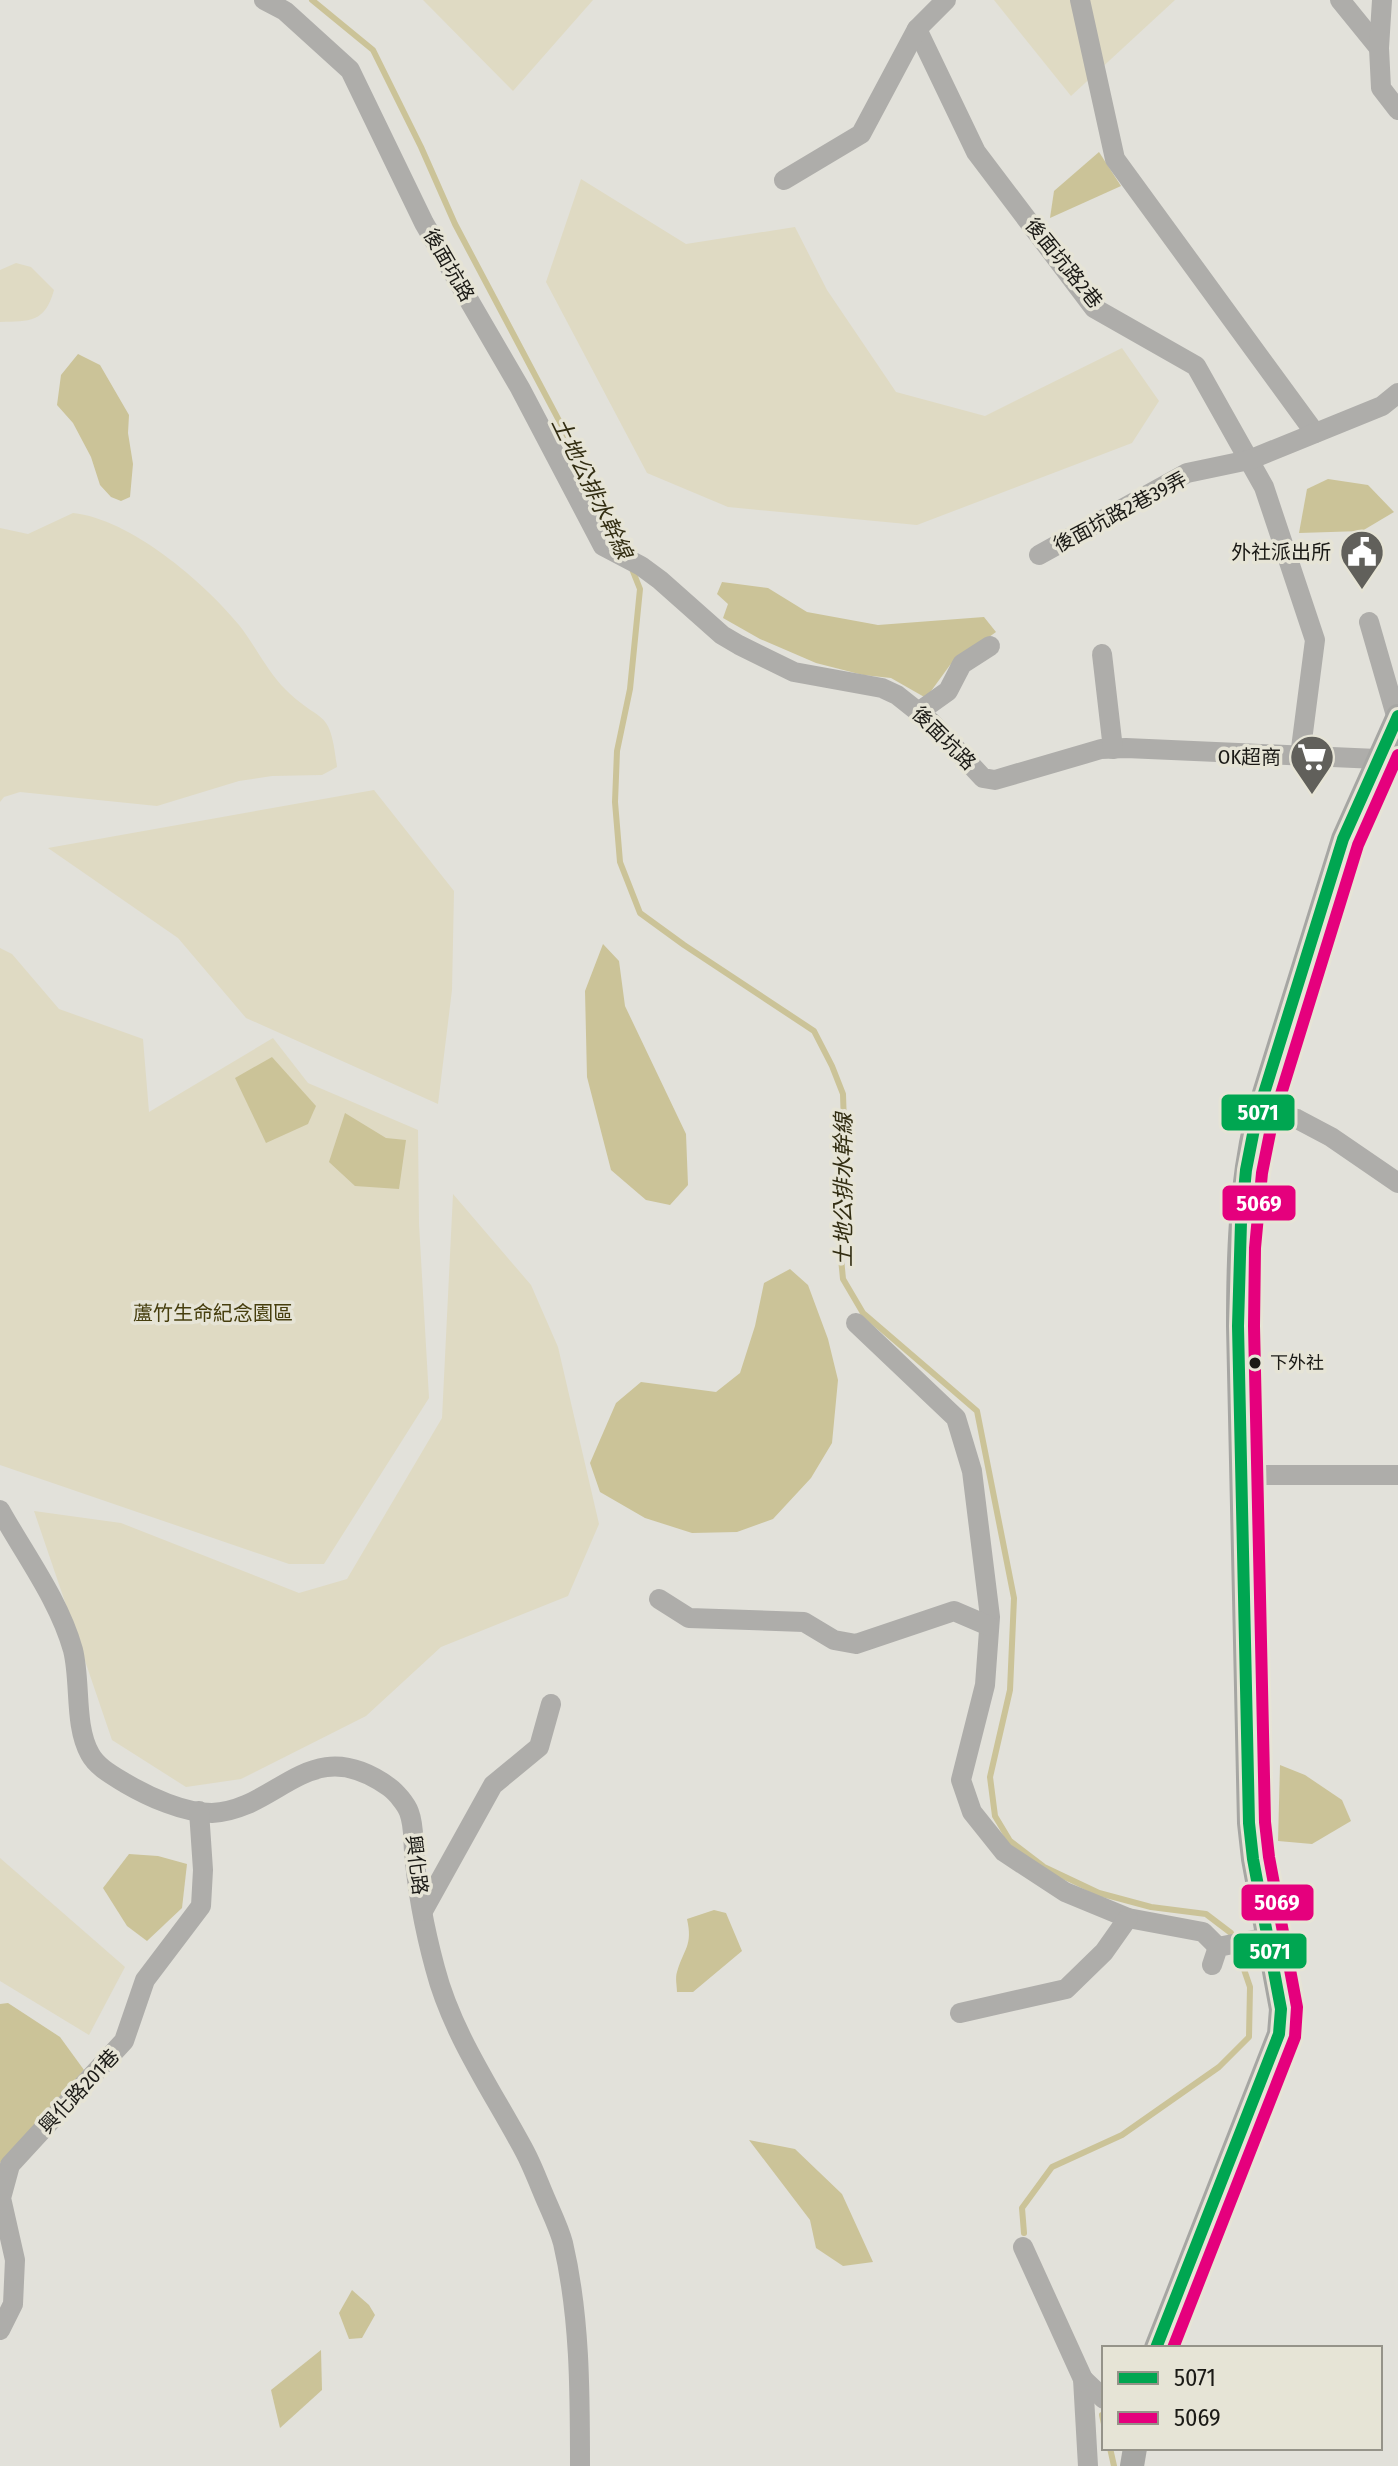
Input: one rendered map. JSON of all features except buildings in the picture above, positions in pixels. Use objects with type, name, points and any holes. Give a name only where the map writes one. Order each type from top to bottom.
[{"type":"main road","points":[[1157,2346],[1279,2034],[1281,2009],[1260,1938],[1249,1823],[1238,1252],[1247,1158],[1329,879],[1343,839],[1397,718]]},
{"type":"street","name":"後面坑路","points":[[264,0],[285,11],[350,70],[424,223],[520,388],[603,546],[641,566],[722,635],[794,672],[882,688],[897,695],[920,711],[983,778],[995,780],[1091,752],[1113,749],[1377,759]]},
{"type":"street","points":[[784,180],[861,134],[917,29],[946,0]]},
{"type":"street","points":[[1080,0],[1115,159],[1315,433]]},
{"type":"street","points":[[1340,0],[1379,48]]},
{"type":"street","points":[[1382,0],[1379,48],[1381,88],[1398,110]]},
{"type":"street","name":"後面坑路2巷","points":[[917,29],[976,152],[1094,308],[1196,366],[1264,487],[1315,640],[1300,756]]},
{"type":"street","points":[[1249,460],[1382,406],[1398,393]]},
{"type":"street","name":"後面坑路2巷39弄","points":[[1039,555],[1187,473],[1249,460]]},
{"type":"street","points":[[1369,622],[1397,718]]},
{"type":"street","points":[[920,711],[948,691],[962,664],[990,646]]},
{"type":"street","points":[[1102,654],[1113,749]]},
{"type":"street","points":[[1259,1110],[1297,1119],[1320,1131],[1398,1183]]},
{"type":"street","points":[[856,1323],[956,1418],[972,1471],[989,1626],[985,1685],[961,1780],[972,1812],[1004,1852],[1065,1892],[1128,1918],[1203,1932],[1218,1953],[1260,1938]]},
{"type":"street","points":[[1242,1475],[1398,1475]]},
{"type":"street","name":"興化路","points":[[0,1510],[38,1573],[72,1648],[79,1684],[81,1726],[89,1753],[101,1768],[127,1785],[161,1800],[210,1813],[232,1809],[324,1766],[357,1770],[391,1788],[409,1811],[435,1971],[450,2012],[526,2154],[562,2239],[573,2295],[580,2368],[580,2466]]},
{"type":"street","points":[[659,1599],[689,1618],[804,1622],[834,1640],[856,1644],[954,1611],[989,1626]]},
{"type":"street","points":[[423,1911],[493,1785],[539,1747],[551,1704]]},
{"type":"street","name":"興化路201巷","points":[[0,2330],[13,2304],[15,2260],[1,2198],[10,2165],[124,2041],[145,1980],[201,1906],[203,1870],[199,1811]]},
{"type":"street","points":[[960,2013],[1066,1989],[1104,1952],[1128,1918]]},
{"type":"street","points":[[1023,2247],[1083,2379],[1088,2466]]},
{"type":"street","points":[[1083,2379],[1102,2397]]},
{"type":"green space","points":[[423,0],[593,0],[513,91]]},
{"type":"green space","points":[[994,0],[1175,0],[1071,96]]},
{"type":"green space","points":[[581,179],[686,244],[795,227],[827,290],[896,392],[985,416],[1122,348],[1159,401],[1132,443],[917,525],[728,507],[647,473],[546,282]]},
{"type":"green space","points":[[16,263],[31,267],[54,290],[46,309],[35,318],[0,322],[0,270]]},
{"type":"green space","points":[[73,513],[95,518],[141,539],[206,590],[239,625],[279,683],[328,725],[337,767],[322,775],[272,776],[239,781],[157,806],[20,792],[4,797],[0,802],[0,528],[28,534]]},
{"type":"green space","points":[[374,790],[454,891],[452,990],[438,1104],[246,1018],[178,938],[48,848]]},
{"type":"green space","name":"蘆竹生命紀念園區","points":[[0,948],[12,954],[59,1009],[143,1039],[149,1112],[273,1038],[308,1083],[418,1130],[419,1224],[429,1398],[324,1564],[289,1564],[0,1465]]},
{"type":"green space","points":[[453,1194],[531,1285],[558,1347],[599,1524],[568,1596],[441,1647],[366,1716],[241,1779],[186,1787],[112,1740],[34,1511],[121,1523],[299,1593],[347,1579],[442,1418]]},
{"type":"green space","points":[[0,1858],[125,1967],[89,2035],[0,1981]]},
{"type":"shaded area","points":[[1099,152],[1121,186],[1050,218],[1054,191]]},
{"type":"shaded area","points":[[78,354],[100,365],[129,415],[128,433],[133,464],[130,497],[121,501],[111,497],[100,485],[91,457],[73,423],[57,405],[61,375]]},
{"type":"shaded area","points":[[1328,479],[1368,485],[1394,512],[1362,531],[1299,533],[1307,489]]},
{"type":"shaded area","points":[[722,582],[768,588],[807,612],[878,625],[984,617],[996,632],[950,665],[926,698],[891,678],[863,675],[816,663],[760,639],[723,618],[728,604],[717,594]]},
{"type":"shaded area","points":[[603,944],[619,961],[625,1006],[686,1134],[688,1185],[670,1205],[646,1200],[611,1170],[587,1077],[585,991]]},
{"type":"shaded area","points":[[272,1057],[316,1106],[308,1124],[266,1143],[235,1078]]},
{"type":"shaded area","points":[[345,1113],[386,1138],[406,1140],[399,1189],[355,1186],[329,1162]]},
{"type":"shaded area","points":[[790,1269],[808,1285],[828,1339],[838,1380],[832,1443],[811,1478],[773,1519],[737,1532],[692,1533],[645,1518],[600,1492],[590,1463],[616,1403],[641,1382],[716,1392],[740,1373],[764,1283]]},
{"type":"shaded area","points":[[1280,1765],[1305,1775],[1342,1800],[1351,1821],[1312,1844],[1278,1841]]},
{"type":"shaded area","points":[[129,1854],[158,1856],[187,1864],[182,1908],[147,1941],[127,1926],[103,1888]]},
{"type":"shaded area","points":[[714,1910],[726,1913],[742,1951],[693,1992],[677,1992],[676,1974],[688,1941],[687,1919]]},
{"type":"shaded area","points":[[8,2003],[60,2037],[84,2070],[0,2163],[0,2004]]},
{"type":"shaded area","points":[[749,2140],[795,2149],[842,2194],[873,2262],[843,2266],[816,2248],[810,2220]]},
{"type":"shaded area","points":[[352,2290],[375,2315],[362,2338],[349,2339],[339,2313]]},
{"type":"shaded area","points":[[321,2350],[322,2390],[280,2428],[271,2390]]},
{"type":"waterway","name":"土地公排水幹線","points":[[312,0],[373,50],[455,224],[618,532],[625,551]]},
{"type":"waterway","name":"土地公排水幹線","points":[[632,569],[640,589],[630,689],[617,751],[615,802],[620,862],[640,913],[814,1031],[843,1094],[845,1155],[839,1237],[843,1279],[863,1313],[977,1411],[1014,1598],[1010,1690],[990,1777],[995,1816],[1010,1841],[1044,1867],[1099,1893],[1151,1907],[1206,1914],[1231,1933],[1233,1938]]},
{"type":"waterway","name":"土地公排水幹線","points":[[1024,2233],[1022,2208],[1052,2167],[1122,2135],[1219,2067],[1249,2037],[1250,1987],[1237,1949]]},
{"type":"waterway","name":"土地公排水幹線","points":[[1110,2450],[1114,2466]]},
{"type":"transit line","name":"5071","points":[[1157,2346],[1279,2034],[1281,2009],[1249,1823],[1238,1326],[1246,1170],[1256,1119],[1343,839],[1398,716]]},
{"type":"transit line","name":"5069","points":[[1174,2346],[1295,2037],[1297,2007],[1265,1822],[1255,1248],[1262,1173],[1272,1123],[1358,845],[1398,755]]},
{"type":"place","name":"外社派出所","points":[[1362,591]]},
{"type":"place","name":"OK超商","points":[[1312,796]]},
{"type":"place","name":"下外社","points":[[1255,1363]]}]
